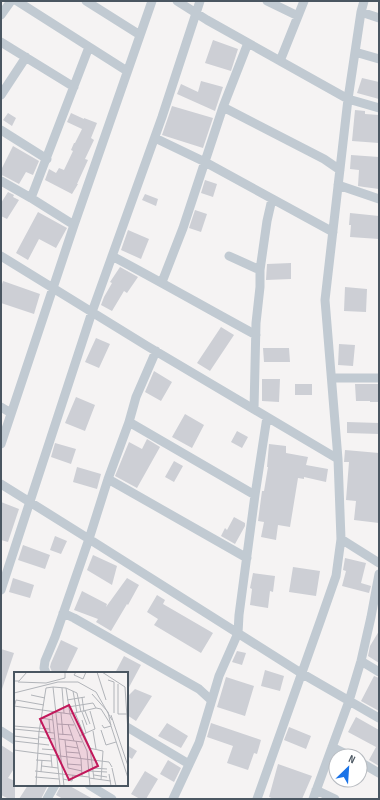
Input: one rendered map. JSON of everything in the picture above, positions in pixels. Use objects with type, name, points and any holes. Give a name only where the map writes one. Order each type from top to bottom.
[{"type":"street","points":[[1,16],[11,1]]},
{"type":"street","points":[[17,1],[127,71]]},
{"type":"street","points":[[86,1],[140,35]]},
{"type":"street","points":[[1,444],[74,225],[152,1]]},
{"type":"street","points":[[177,1],[348,100],[379,108]]},
{"type":"street","points":[[1,590],[92,312],[155,138],[200,1]]},
{"type":"street","points":[[267,1],[298,16]]},
{"type":"street","points":[[280,61],[304,1]]},
{"type":"street","points":[[257,799],[336,576],[341,539],[338,459],[325,300],[348,100],[361,12],[364,1]]},
{"type":"street","points":[[361,12],[379,18]]},
{"type":"street","points":[[1,42],[74,87]]},
{"type":"street","points":[[162,282],[183,228],[223,107],[248,43]]},
{"type":"street","points":[[31,198],[89,47]]},
{"type":"street","points":[[355,52],[379,59]]},
{"type":"street","points":[[1,95],[26,57]]},
{"type":"street","points":[[223,107],[324,159],[340,170]]},
{"type":"street","points":[[1,130],[47,159]]},
{"type":"street","points":[[155,138],[205,162],[333,232]]},
{"type":"street","points":[[1,181],[74,225]]},
{"type":"street","points":[[338,185],[379,199]]},
{"type":"street","points":[[254,410],[256,323],[260,287],[260,270],[272,199]]},
{"type":"street","points":[[1,256],[156,351],[338,459]]},
{"type":"street","points":[[112,256],[162,282],[178,293],[256,335]]},
{"type":"street","points":[[229,256],[260,270]]},
{"type":"street","points":[[46,672],[44,668],[89,539],[108,478],[129,422],[136,397],[156,351]]},
{"type":"street","points":[[332,378],[379,378]]},
{"type":"street","points":[[1,407],[11,413]]},
{"type":"street","points":[[173,799],[199,743],[219,676],[238,633],[239,615],[255,495],[267,417]]},
{"type":"street","points":[[129,422],[255,495]]},
{"type":"street","points":[[108,478],[247,558]]},
{"type":"street","points":[[1,484],[301,673],[379,718]]},
{"type":"street","points":[[341,539],[379,563]]},
{"type":"street","points":[[335,799],[314,794],[349,701],[375,619],[379,574]]},
{"type":"street","points":[[63,614],[74,618],[199,689],[211,700]]},
{"type":"street","points":[[361,661],[379,672]]},
{"type":"street","points":[[128,728],[189,764]]},
{"type":"street","points":[[1,731],[14,739]]},
{"type":"street","points":[[368,767],[379,773]]},
{"type":"street","points":[[48,799],[55,786]]},
{"type":"street","points":[[91,786],[112,799]]},
{"type":"building","points":[[213,40],[238,49],[231,71],[205,63]]},
{"type":"building","points":[[362,78],[379,82],[379,99],[357,93]]},
{"type":"building","points":[[201,81],[223,87],[215,111],[177,94],[181,84],[198,92]]},
{"type":"building","points":[[172,106],[213,118],[203,148],[162,135]]},
{"type":"building","points":[[355,110],[365,111],[365,114],[379,115],[379,143],[352,141]]},
{"type":"building","points":[[8,113],[16,118],[12,126],[3,120]]},
{"type":"building","points":[[71,113],[97,123],[91,138],[94,140],[85,159],[88,160],[72,194],[45,180],[49,169],[56,173],[59,168],[64,170],[73,151],[71,150],[74,143],[82,129],[67,122]]},
{"type":"building","points":[[13,146],[39,161],[33,175],[26,172],[19,184],[1,175],[1,170]]},
{"type":"building","points":[[351,155],[379,157],[379,189],[358,186],[359,170],[350,169]]},
{"type":"building","points":[[205,180],[217,184],[213,197],[201,193]]},
{"type":"building","points":[[8,192],[19,200],[7,219],[1,216],[1,203]]},
{"type":"building","points":[[145,194],[158,199],[156,206],[142,200]]},
{"type":"building","points":[[195,210],[207,214],[201,232],[189,228]]},
{"type":"building","points":[[38,212],[67,228],[56,248],[39,239],[28,260],[16,253]]},
{"type":"building","points":[[350,213],[379,216],[379,239],[350,237]]},
{"type":"building","points":[[128,230],[149,239],[141,259],[121,250]]},
{"type":"building","points":[[291,263],[291,279],[266,280],[267,264]]},
{"type":"building","points":[[120,267],[138,277],[127,293],[124,291],[112,311],[101,305],[112,283],[110,282]]},
{"type":"building","points":[[3,281],[40,294],[34,314],[1,303],[1,287]]},
{"type":"building","points":[[345,287],[367,289],[366,312],[344,311]]},
{"type":"building","points":[[221,327],[234,335],[210,371],[197,363]]},
{"type":"building","points":[[96,338],[110,344],[99,368],[85,362]]},
{"type":"building","points":[[339,344],[355,345],[353,366],[338,365]]},
{"type":"building","points":[[263,348],[289,348],[290,362],[264,362]]},
{"type":"building","points":[[154,371],[172,382],[161,401],[145,392]]},
{"type":"building","points":[[262,379],[280,379],[279,402],[262,401]]},
{"type":"building","points":[[295,384],[312,384],[312,395],[295,395]]},
{"type":"building","points":[[355,384],[379,384],[379,402],[356,401]]},
{"type":"building","points":[[76,397],[95,405],[85,431],[65,423]]},
{"type":"building","points":[[185,414],[204,425],[192,448],[172,437]]},
{"type":"building","points":[[347,422],[379,423],[379,434],[347,433]]},
{"type":"building","points":[[237,431],[248,437],[242,448],[231,442]]},
{"type":"building","points":[[147,439],[160,447],[137,488],[115,476],[129,442],[142,449]]},
{"type":"building","points":[[55,443],[76,449],[71,464],[51,457]]},
{"type":"building","points":[[269,444],[286,446],[286,453],[308,457],[306,465],[328,469],[326,482],[304,477],[304,479],[298,478],[290,527],[278,525],[276,540],[261,537],[264,522],[258,521],[262,491],[264,491],[268,467]]},
{"type":"building","points":[[345,450],[379,453],[379,523],[354,520],[356,501],[346,500],[349,462],[344,462]]},
{"type":"building","points":[[174,461],[183,466],[174,482],[165,477]]},
{"type":"building","points":[[77,467],[101,474],[97,489],[73,482]]},
{"type":"building","points":[[1,502],[19,509],[8,542],[1,540]]},
{"type":"building","points":[[234,517],[245,523],[245,526],[235,544],[221,536],[225,528],[227,530]]},
{"type":"building","points":[[55,536],[67,541],[61,554],[50,550]]},
{"type":"building","points":[[23,545],[50,555],[45,569],[18,560]]},
{"type":"building","points":[[93,555],[117,566],[112,585],[87,570]]},
{"type":"building","points":[[345,558],[366,563],[361,583],[371,586],[369,593],[342,586],[346,571],[343,570]]},
{"type":"building","points":[[293,567],[320,571],[316,596],[289,592]]},
{"type":"building","points":[[253,573],[275,576],[273,592],[270,591],[268,608],[250,605],[252,589],[250,588]]},
{"type":"building","points":[[13,578],[34,585],[30,598],[9,592]]},
{"type":"building","points":[[127,578],[139,585],[111,631],[96,622],[98,619],[74,610],[82,591],[107,604],[106,607]]},
{"type":"building","points":[[157,595],[165,600],[163,604],[213,633],[201,653],[154,625],[158,619],[147,612]]},
{"type":"building","points":[[379,631],[379,663],[368,656],[370,646]]},
{"type":"building","points":[[61,640],[78,648],[66,672],[52,672],[50,667]]},
{"type":"building","points":[[1,649],[14,653],[2,689],[1,689]]},
{"type":"building","points":[[237,651],[246,653],[242,665],[232,662]]},
{"type":"building","points":[[124,656],[141,665],[128,689],[128,672],[116,672]]},
{"type":"building","points":[[265,670],[284,676],[280,691],[261,686]]},
{"type":"building","points":[[374,676],[379,678],[379,711],[361,701]]},
{"type":"building","points":[[226,677],[254,686],[245,716],[217,707]]},
{"type":"building","points":[[135,689],[152,696],[136,721],[128,716],[128,696]]},
{"type":"building","points":[[356,717],[379,730],[379,766],[369,760],[376,747],[348,732]]},
{"type":"building","points":[[167,723],[188,736],[181,748],[158,736]]},
{"type":"building","points":[[211,723],[261,740],[257,754],[254,753],[248,770],[227,763],[233,746],[207,737]]},
{"type":"building","points":[[289,727],[311,736],[306,749],[284,740]]},
{"type":"building","points":[[1,745],[14,753],[14,769],[8,778],[14,781],[15,799],[9,799],[1,795]]},
{"type":"building","points":[[128,746],[137,751],[132,759],[128,757]]},
{"type":"building","points":[[168,760],[181,768],[174,782],[160,774]]},
{"type":"building","points":[[278,764],[312,776],[302,799],[274,799],[269,797]]},
{"type":"building","points":[[145,771],[158,779],[146,799],[140,799],[131,794]]},
{"type":"building","points":[[27,786],[48,786],[41,799],[19,799]]},
{"type":"building","points":[[60,786],[70,786],[93,799],[63,799],[56,795]]}]
